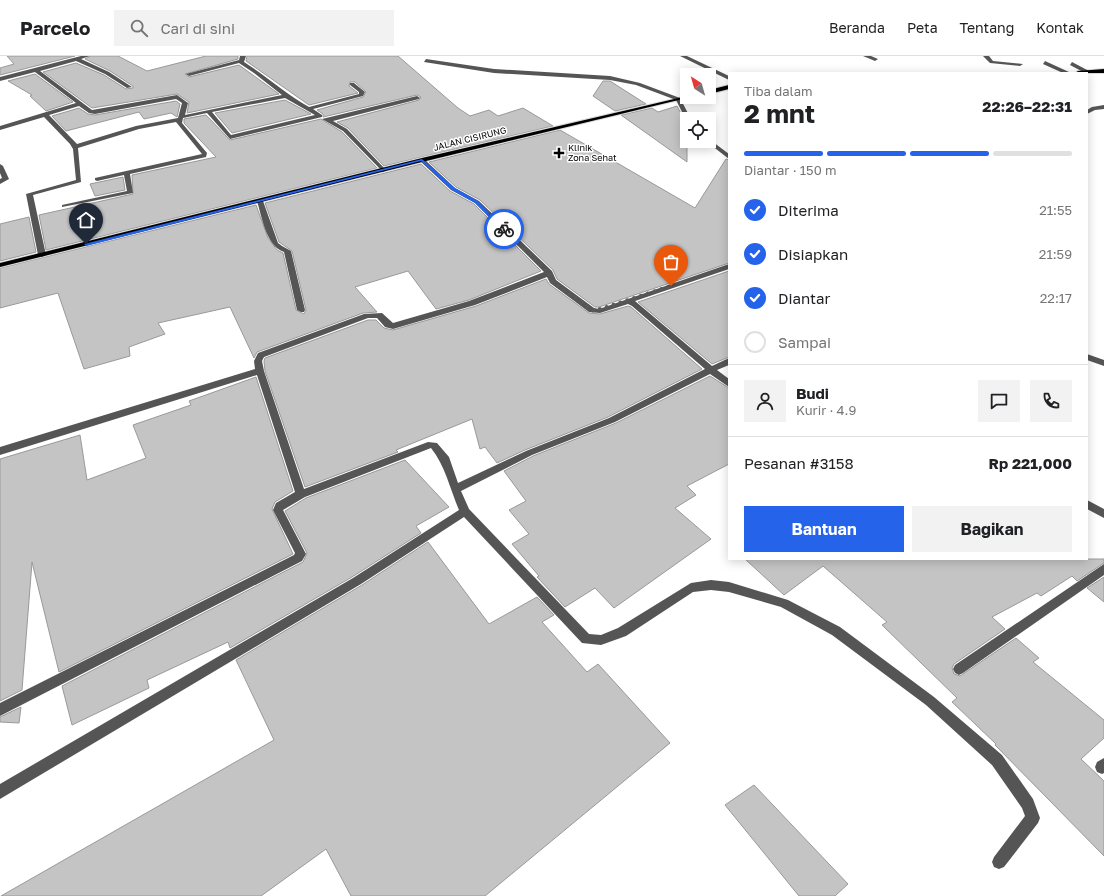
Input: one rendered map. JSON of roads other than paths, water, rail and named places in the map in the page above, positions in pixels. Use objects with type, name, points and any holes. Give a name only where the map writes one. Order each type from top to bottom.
[{"type":"main road","points":[[1087,72],[1104,71]]},
{"type":"main road","points":[[716,90],[728,87]]},
{"type":"main road","name":"JALAN CISIRUNG","points":[[0,265],[422,160],[678,99]]},
{"type":"street","points":[[0,79],[87,56]]},
{"type":"street","points":[[682,56],[728,78]]},
{"type":"street","points":[[866,56],[875,59]]},
{"type":"street","points":[[986,56],[992,62],[1020,64]]},
{"type":"street","points":[[77,59],[107,73],[129,87]]},
{"type":"street","points":[[189,74],[242,59],[241,63],[247,68],[256,72],[286,96],[345,130],[382,170]]},
{"type":"street","points":[[426,61],[494,71],[610,78],[638,84],[678,99],[684,112]]},
{"type":"street","points":[[1045,63],[1065,72]]},
{"type":"street","points":[[1072,64],[1087,72]]},
{"type":"street","points":[[36,70],[91,112],[177,97],[185,103],[179,123],[205,154],[204,156],[97,179]]},
{"type":"street","points":[[308,109],[361,94],[362,92],[352,84]]},
{"type":"street","points":[[74,147],[138,127],[286,96]]},
{"type":"street","points":[[328,120],[417,98]]},
{"type":"street","points":[[0,128],[80,104]]},
{"type":"street","points":[[1088,111],[1094,108],[1104,107]]},
{"type":"street","points":[[209,112],[230,137],[320,116]]},
{"type":"street","points":[[42,255],[29,194],[80,181],[74,147],[58,125],[45,114]]},
{"type":"street","points":[[716,147],[728,156]]},
{"type":"street","points":[[422,160],[454,189],[477,202],[549,273],[552,282],[594,311],[628,301],[728,266]]},
{"type":"street","points":[[0,166],[6,179],[0,182]]},
{"type":"street","points":[[64,206],[132,192],[126,172]]},
{"type":"street","points":[[260,201],[275,243],[279,248],[287,251],[301,310]]},
{"type":"street","points":[[301,494],[260,371],[258,361],[261,355],[368,316],[379,315],[388,325],[393,326],[424,318],[524,285],[549,273]]},
{"type":"street","points":[[628,301],[635,304],[728,383]]},
{"type":"street","points":[[1088,357],[1104,362]]},
{"type":"street","points":[[455,489],[529,453],[612,420],[728,362]]},
{"type":"street","points":[[0,451],[260,371]]},
{"type":"street","points":[[0,710],[298,558],[301,554],[278,510],[280,506],[301,494],[428,445],[434,445],[444,457],[455,489],[465,511],[586,639],[601,640],[622,632],[691,588],[711,585],[729,587],[784,603],[836,630],[930,701],[997,760],[1016,785],[1028,804],[1032,818],[999,862]]},
{"type":"street","points":[[1088,505],[1104,514]]},
{"type":"street","points":[[0,792],[358,581],[465,511]]},
{"type":"street","points":[[958,669],[1104,569]]},
{"type":"place","name":"Klinik Zona Sehat","points":[[559,153]]}]
